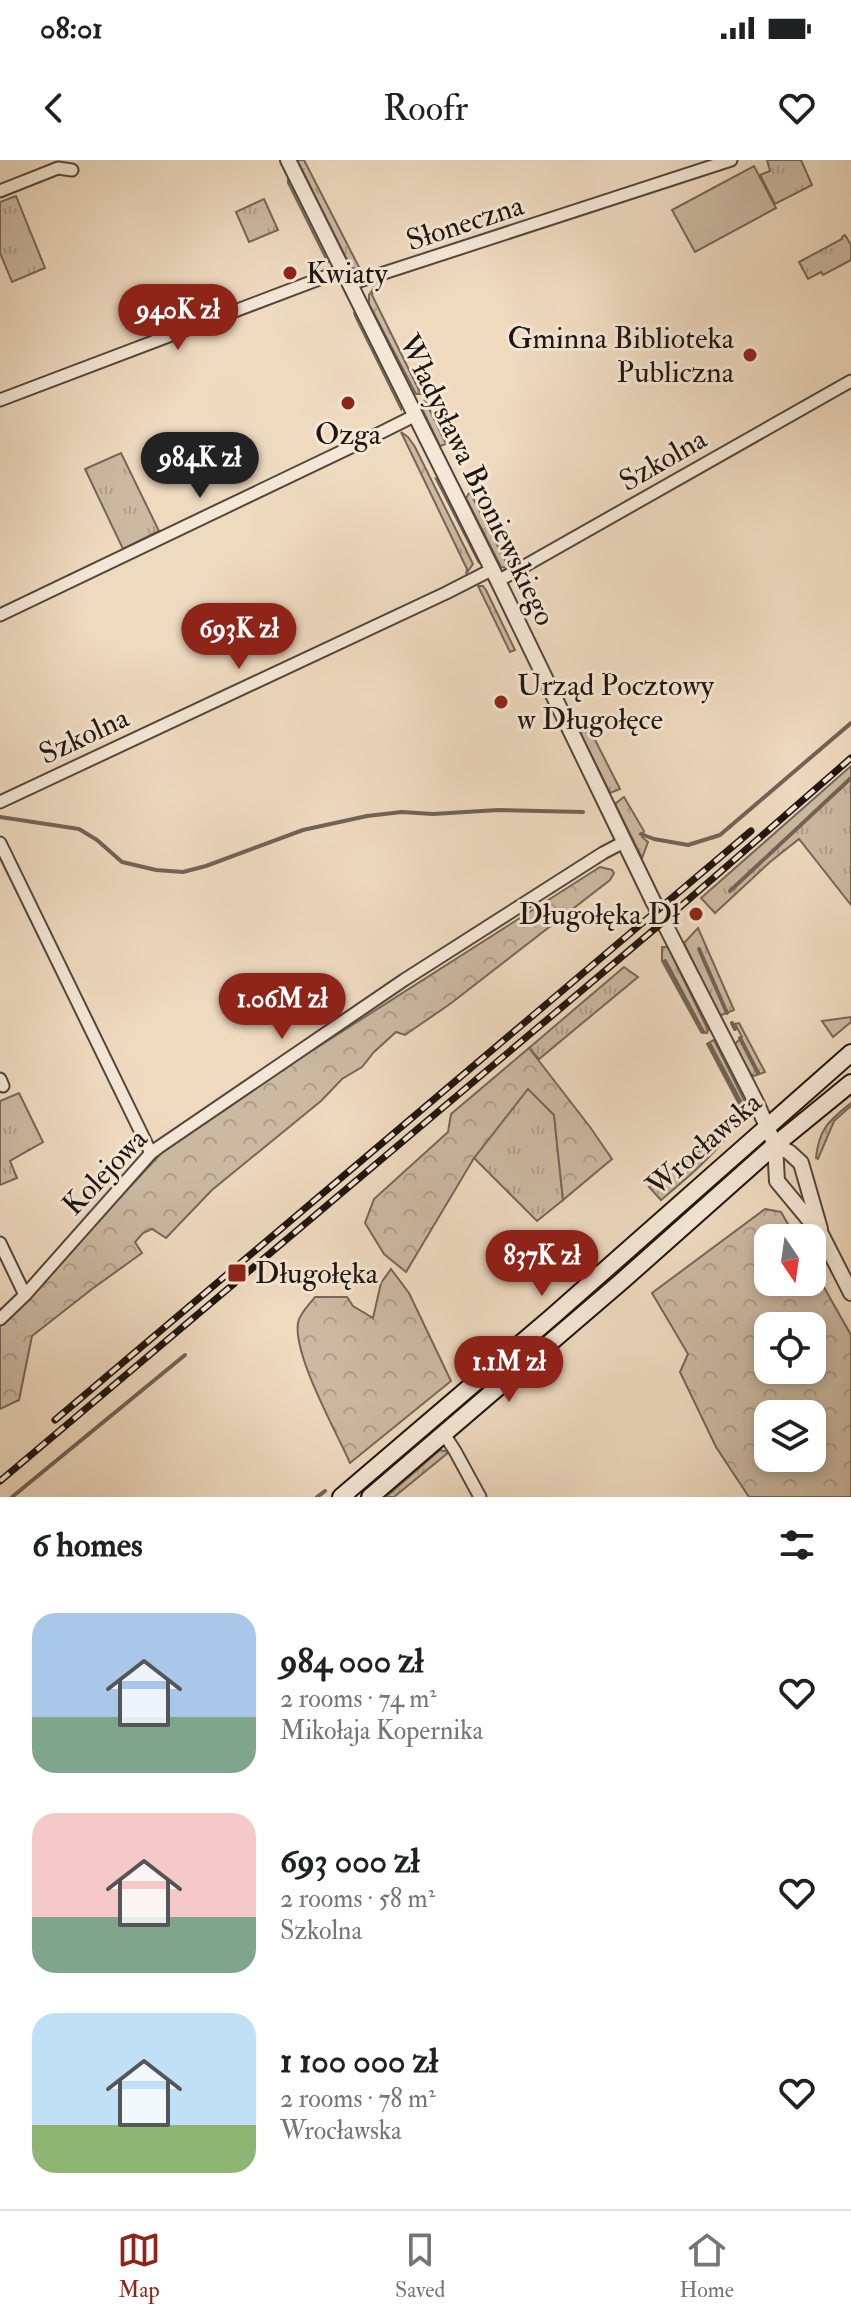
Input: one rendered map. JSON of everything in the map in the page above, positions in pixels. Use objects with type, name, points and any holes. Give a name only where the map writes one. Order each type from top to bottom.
[{"type":"main road","name":"Wrocławska","points":[[341,1497],[553,1316],[851,1053]]},
{"type":"main road","name":"Wrocławska","points":[[370,1497],[775,1145],[851,1083]]},
{"type":"street","name":"Władysława Broniewskiego","points":[[288,160],[496,575],[624,842],[775,1145]]},
{"type":"street","name":"Słoneczna","points":[[350,284],[731,160]]},
{"type":"street","points":[[0,191],[58,168],[72,170]]},
{"type":"street","points":[[0,400],[343,270]]},
{"type":"street","name":"Szkolna","points":[[0,802],[496,575],[851,381]]},
{"type":"street","points":[[0,615],[416,415]]},
{"type":"street","name":"Kolejowa","points":[[0,1319],[151,1153],[404,980],[624,842]]},
{"type":"street","points":[[0,843],[151,1153]]},
{"type":"street","points":[[813,1224],[777,1181],[775,1145],[801,1163],[818,1224]]},
{"type":"street","points":[[0,1243],[25,1295]]},
{"type":"street","points":[[826,1244],[851,1293]]},
{"type":"street","points":[[444,1434],[480,1497]]},
{"type":"green space","points":[[297,160],[304,160],[360,269],[351,268]]},
{"type":"green space","points":[[767,160],[801,160],[812,185],[775,204],[760,175],[770,171]]},
{"type":"green space","points":[[754,166],[776,208],[695,252],[672,210]]},
{"type":"green space","points":[[288,178],[328,255],[328,263],[288,183]]},
{"type":"green space","points":[[16,196],[45,268],[12,282],[0,253],[0,202]]},
{"type":"green space","points":[[264,199],[278,230],[249,242],[236,212]]},
{"type":"green space","points":[[845,235],[851,245],[851,260],[823,275],[821,272],[808,279],[799,262]]},
{"type":"green space","points":[[375,286],[372,295],[421,394],[416,394],[369,304],[369,295]]},
{"type":"green space","points":[[356,310],[402,404],[401,409],[356,318]]},
{"type":"green space","points":[[425,400],[446,444],[440,446],[424,413],[421,403]]},
{"type":"green space","points":[[401,432],[415,447],[473,564],[466,574],[467,569]]},
{"type":"green space","points":[[121,453],[159,531],[123,549],[85,469]]},
{"type":"green space","points":[[436,479],[441,481],[479,563]]},
{"type":"green space","points":[[470,492],[509,568],[501,567],[466,498]]},
{"type":"green space","points":[[478,586],[486,590],[515,650],[510,652]]},
{"type":"green space","points":[[588,726],[620,789],[610,793],[580,732]]},
{"type":"green space","points":[[851,766],[851,905],[799,839],[715,913],[701,898]]},
{"type":"green space","points":[[624,797],[644,831],[642,837],[648,842],[642,858],[616,806]]},
{"type":"green space","points":[[600,867],[612,870],[614,873],[610,880],[450,1004],[405,1035],[396,1032],[362,1067],[342,1079],[321,1101],[212,1190],[166,1238],[152,1229],[143,1233],[135,1242],[142,1253],[32,1336],[19,1400],[0,1409],[0,1325],[165,1149],[255,1087]]},
{"type":"green space","points":[[698,928],[734,1010],[719,1016],[684,943]]},
{"type":"green space","points":[[662,947],[668,947],[707,1033],[701,1032],[662,961]]},
{"type":"green space","points":[[624,967],[638,977],[539,1059],[529,1048]]},
{"type":"green space","points":[[851,1017],[851,1022],[833,1037],[822,1021]]},
{"type":"green space","points":[[739,1023],[765,1072],[754,1076],[750,1073],[734,1045],[742,1037],[735,1024]]},
{"type":"green space","points":[[714,1040],[747,1106],[742,1110],[707,1044]]},
{"type":"green space","points":[[529,1048],[612,1159],[563,1200],[554,1115],[528,1089],[474,1158],[406,1272],[384,1254],[365,1223],[374,1199],[448,1132],[451,1114]]},
{"type":"green space","points":[[528,1088],[554,1115],[563,1200],[537,1221],[474,1158]]},
{"type":"green space","points":[[19,1093],[43,1142],[10,1161],[17,1178],[0,1185],[0,1101]]},
{"type":"green space","points":[[851,1103],[834,1121],[816,1158],[826,1126]]},
{"type":"green space","points":[[728,1130],[730,1133],[714,1151],[661,1200],[649,1187]]},
{"type":"green space","points":[[765,1209],[781,1212],[788,1224],[754,1224],[754,1296],[826,1296],[826,1291],[851,1335],[851,1497],[749,1497],[716,1447],[680,1372],[688,1354],[652,1293]]},
{"type":"green space","points":[[391,1269],[409,1293],[451,1381],[350,1463],[309,1373],[298,1337],[298,1323],[315,1297],[347,1297],[353,1306],[373,1318],[381,1283]]},
{"type":"green space","points":[[440,1450],[449,1452],[394,1497],[386,1497]]},
{"type":"waterway","points":[[641,834],[688,845],[720,835],[851,723]]},
{"type":"waterway","points":[[730,891],[851,778]]},
{"type":"waterway","points":[[0,817],[79,829],[122,862],[183,872],[303,830],[367,816],[498,810],[583,812]]},
{"type":"waterway","points":[[699,949],[727,1013]]},
{"type":"waterway","points":[[665,961],[703,1032]]},
{"type":"waterway","points":[[732,1023],[735,1029]]},
{"type":"waterway","points":[[740,1038],[758,1073]]},
{"type":"waterway","points":[[710,1045],[743,1107]]},
{"type":"waterway","points":[[12,1497],[185,1355]]},
{"type":"waterway","points":[[317,1497],[325,1491]]},
{"type":"railway","points":[[0,1481],[657,927],[851,758]]},
{"type":"railway","points":[[55,1420],[751,831]]},
{"type":"place","name":"Kwiaty","points":[[290,273]]},
{"type":"place","name":"Gminna Biblioteka Publiczna","points":[[750,355]]},
{"type":"place","name":"Ozga","points":[[348,403]]},
{"type":"place","name":"Urząd Pocztowy w Długołęce","points":[[501,702]]},
{"type":"place","name":"Długołęka Dł","points":[[696,914]]},
{"type":"place","name":"Długołęka","points":[[237,1273]]}]
